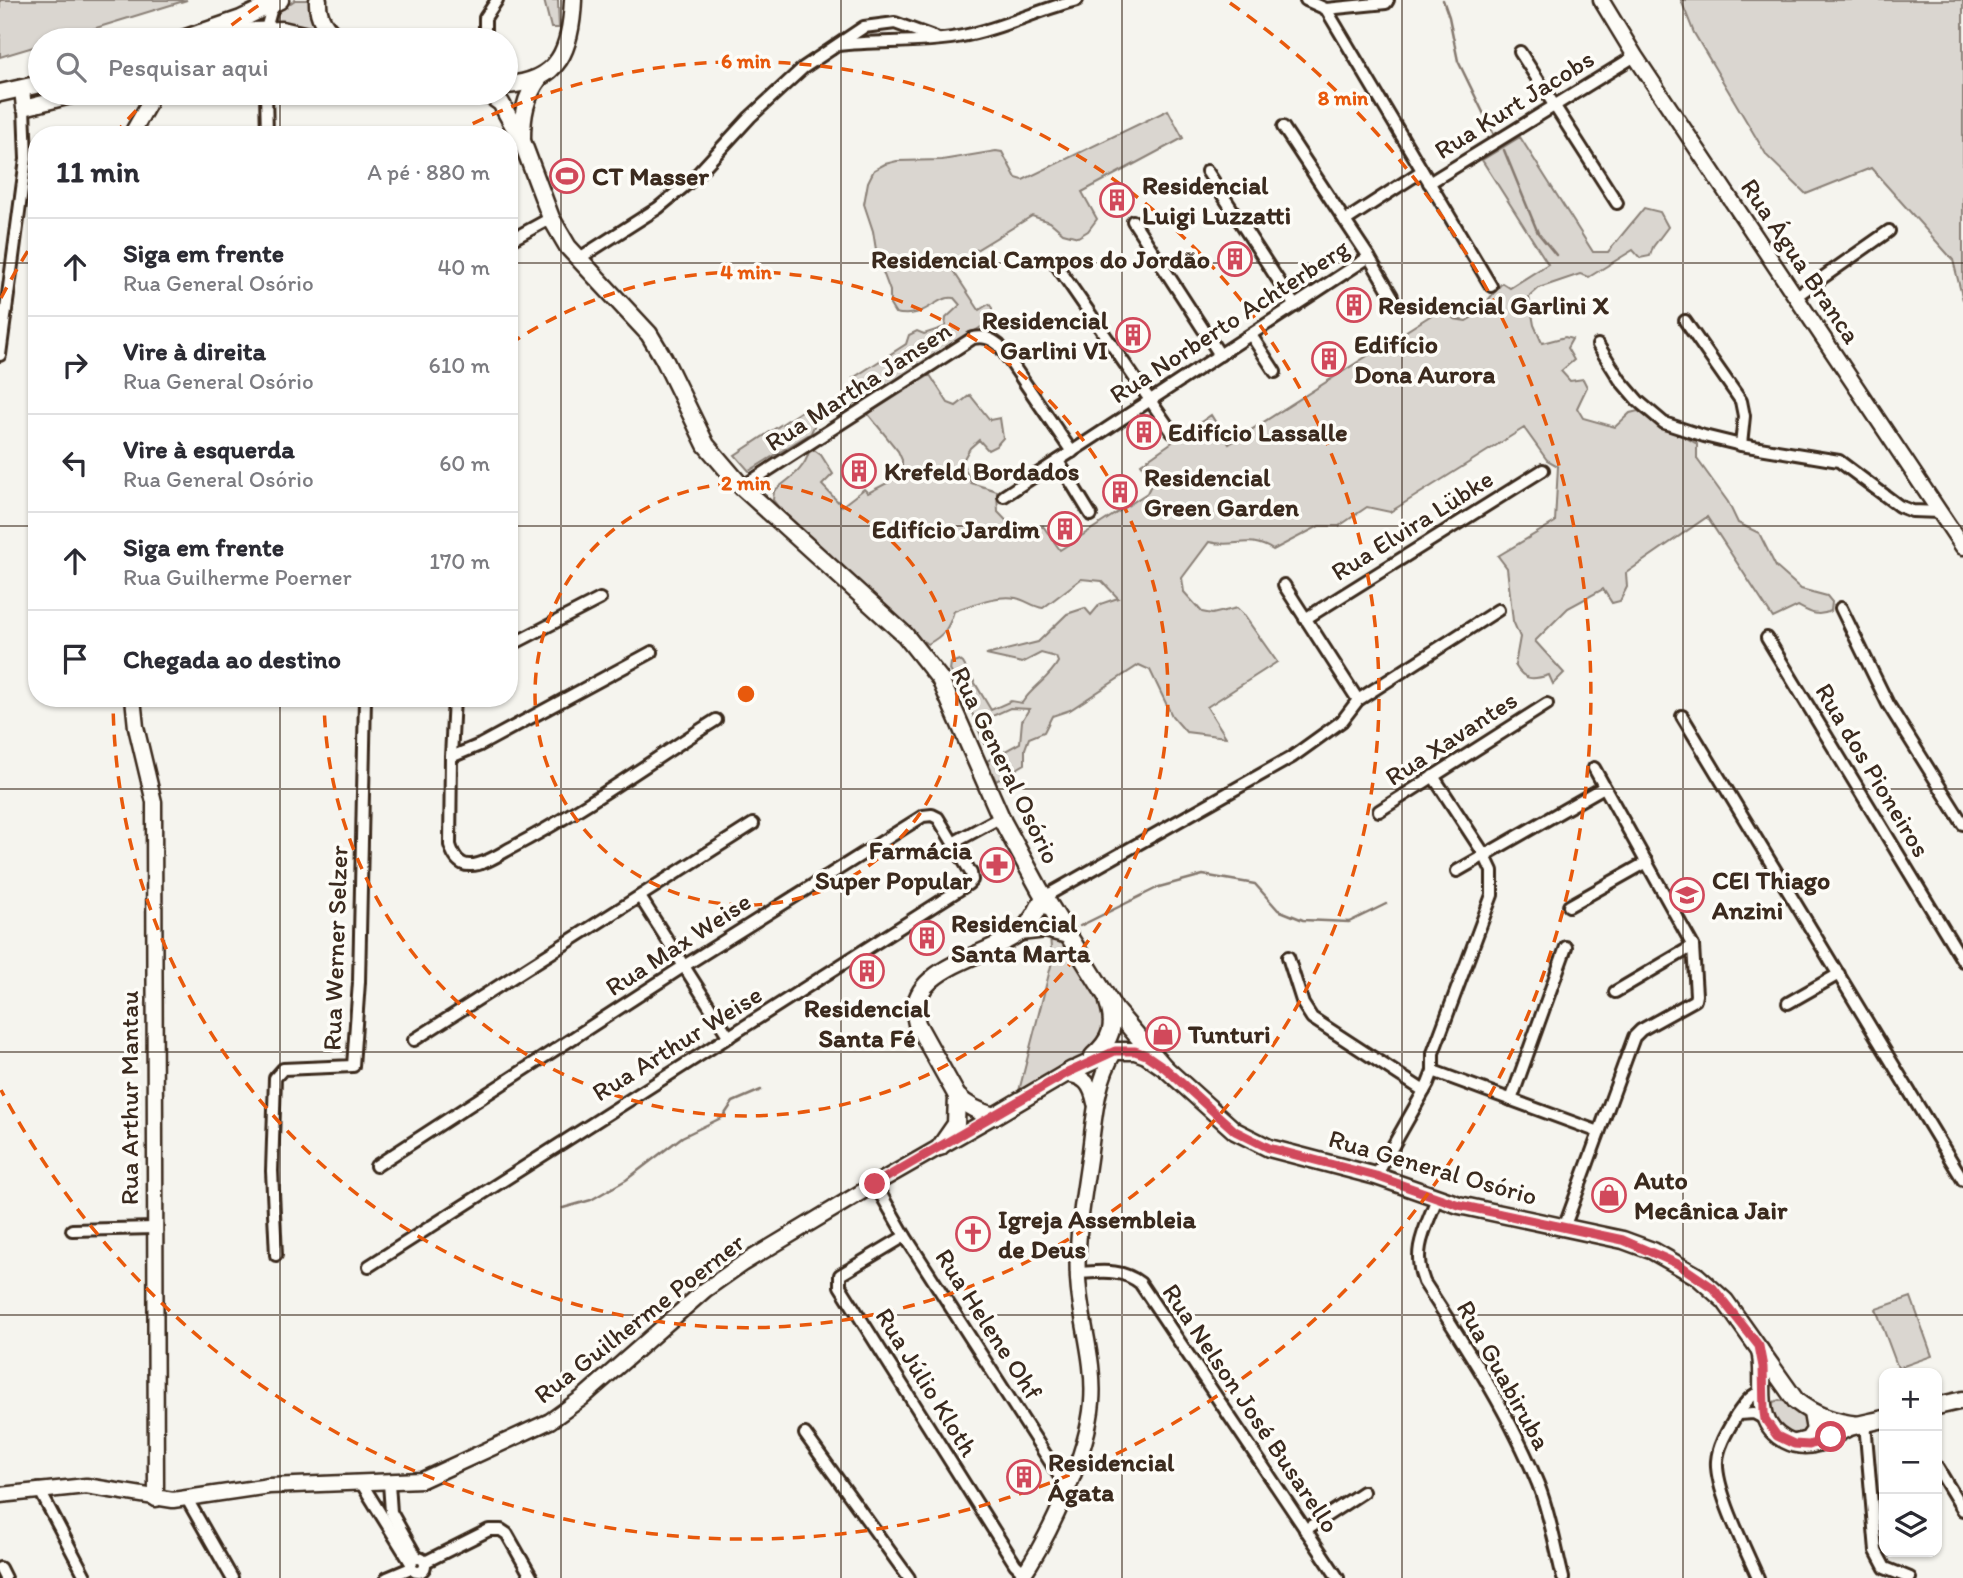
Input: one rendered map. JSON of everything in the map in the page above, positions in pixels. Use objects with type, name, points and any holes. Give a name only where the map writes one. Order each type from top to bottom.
[{"type":"main road","points":[[318,0],[320,17],[327,28]]},
{"type":"main road","points":[[518,82],[538,78],[558,62],[565,52],[572,28],[573,0]]},
{"type":"main road","points":[[213,28],[279,1]]},
{"type":"main road","name":"Rua General Osório","points":[[522,141],[523,111],[538,78]]},
{"type":"main road","points":[[0,93],[28,87]]},
{"type":"main road","name":"Rua General Osório","points":[[502,105],[514,126]]},
{"type":"main road","name":"Rua General Osório","points":[[518,134],[551,218],[578,259],[649,334],[706,446],[742,487],[905,635],[940,679],[1001,817],[1044,897],[1111,1003],[1165,1068]]},
{"type":"main road","points":[[994,1116],[974,1110],[957,1096],[917,1024],[914,1015],[916,999],[925,983],[933,977],[1020,932],[1034,918],[1044,897]]},
{"type":"main road","points":[[1020,932],[1046,929],[1068,935]]},
{"type":"main road","points":[[1065,1074],[1115,1051],[1119,1032],[1111,1003]]},
{"type":"main road","name":"Rua General Osório","points":[[1065,1074],[1096,1054],[1110,1038],[1113,1021],[1111,1003]]},
{"type":"main road","name":"Rua General Osório","points":[[1115,1051],[1135,1051],[1146,1055],[1165,1068],[1235,1131],[1269,1148],[1376,1176],[1437,1198],[1491,1213],[1623,1240],[1678,1264],[1713,1288],[1759,1346],[1796,1401],[1812,1413],[1839,1422],[1862,1424]]},
{"type":"main road","name":"Rua Guilherme Poerner","points":[[994,1116],[1065,1074]]},
{"type":"main road","points":[[940,1147],[956,1124],[957,1096]]},
{"type":"main road","points":[[1759,1346],[1766,1402],[1777,1436],[1794,1444],[1808,1440],[1815,1430],[1812,1413]]},
{"type":"main road","points":[[1942,1405],[1963,1400]]},
{"type":"main road","points":[[1766,1402],[1796,1401]]},
{"type":"main road","name":"Rua General Osório","points":[[1794,1444],[1816,1444],[1862,1424],[1879,1420]]},
{"type":"street","points":[[485,28],[485,18],[497,0]]},
{"type":"street","points":[[835,46],[955,37],[979,32],[1077,0]]},
{"type":"street","points":[[1306,0],[1326,9],[1388,0]]},
{"type":"street","name":"Rua Água Branca","points":[[1601,0],[1635,56],[1963,547]]},
{"type":"street","points":[[267,28],[279,1]]},
{"type":"street","name":"Rua Kurt Jacobs","points":[[1326,9],[1429,183],[1635,56]]},
{"type":"street","points":[[578,259],[659,208],[693,179],[750,117],[803,68],[864,27],[895,23],[936,38]]},
{"type":"street","points":[[901,41],[903,25]]},
{"type":"street","points":[[864,27],[866,42]]},
{"type":"street","points":[[1520,52],[1617,204]]},
{"type":"street","points":[[0,355],[26,159],[22,89]]},
{"type":"street","points":[[24,108],[33,105]]},
{"type":"street","points":[[136,126],[148,105]]},
{"type":"street","points":[[266,105],[267,126]]},
{"type":"street","points":[[1283,127],[1345,221]]},
{"type":"street","points":[[1208,171],[1295,306]]},
{"type":"street","name":"Rua Norberto Achterberg","points":[[1072,452],[1369,257],[1345,221],[1422,171]]},
{"type":"street","points":[[1429,183],[1491,286]]},
{"type":"street","points":[[518,236],[551,218]]},
{"type":"street","points":[[1133,221],[1220,355]]},
{"type":"street","points":[[1795,297],[1889,231]]},
{"type":"street","points":[[1369,257],[1392,296]]},
{"type":"street","points":[[1055,263],[1172,432]]},
{"type":"street","points":[[1685,321],[1741,401],[1744,416],[1741,445]]},
{"type":"street","points":[[1251,335],[1275,372]]},
{"type":"street","name":"Rua Martha Jansen","points":[[742,487],[973,338],[981,337],[990,338],[999,345],[1072,452]]},
{"type":"street","points":[[1598,345],[1637,401],[1664,423],[1741,445],[1839,461],[1899,506],[1912,511],[1940,512]]},
{"type":"street","points":[[1004,496],[1072,452]]},
{"type":"street","points":[[1058,461],[1091,515]]},
{"type":"street","name":"Rua Elvira Lübke","points":[[1305,619],[1543,470]]},
{"type":"street","points":[[1284,585],[1358,700]]},
{"type":"street","points":[[518,641],[600,599]]},
{"type":"street","points":[[1841,608],[1888,704],[1963,824]]},
{"type":"street","points":[[1044,897],[1292,757],[1342,721],[1358,700],[1498,610]]},
{"type":"street","name":"Rua dos Pioneiros","points":[[1768,638],[1963,961]]},
{"type":"street","points":[[451,757],[480,745],[652,652]]},
{"type":"street","name":"Rua Xavantes","points":[[1379,811],[1547,704]]},
{"type":"street","name":"Rua Arthur Mantau","points":[[134,707],[136,727],[154,802],[156,1499]]},
{"type":"street","name":"Rua Werner Selzer","points":[[276,1255],[272,1171],[275,1078],[283,1069],[353,1066],[359,982],[365,707]]},
{"type":"street","points":[[454,707],[450,845],[453,856],[471,866],[529,838],[716,720]]},
{"type":"street","points":[[1682,716],[1963,1180]]},
{"type":"street","points":[[1564,1228],[1634,1037],[1695,1000],[1697,989],[1693,946],[1594,768]]},
{"type":"street","points":[[1376,1176],[1433,1071],[1433,1053],[1492,895],[1492,871],[1433,776]]},
{"type":"street","points":[[1457,871],[1604,787]]},
{"type":"street","name":"Rua Max Weise","points":[[376,1166],[684,966],[923,816],[932,815],[938,818],[953,843]]},
{"type":"street","points":[[953,843],[1001,817]]},
{"type":"street","points":[[414,1040],[753,824]]},
{"type":"street","name":"Rua Arthur Weise","points":[[369,1266],[968,884],[972,880],[971,873],[953,843]]},
{"type":"street","points":[[1569,906],[1647,862]]},
{"type":"street","points":[[640,897],[729,1037]]},
{"type":"street","points":[[1615,992],[1693,946]]},
{"type":"street","points":[[1511,1100],[1566,947]]},
{"type":"street","points":[[1288,957],[1303,1004],[1312,1018],[1424,1091]]},
{"type":"street","points":[[1788,1003],[1839,974]]},
{"type":"street","points":[[1023,1576],[1034,1559],[1067,1488],[1087,1428],[1092,1401],[1090,1350],[1083,1321],[1078,1273],[1080,1223],[1096,1105],[1104,1072],[1115,1051]]},
{"type":"street","points":[[1433,1071],[1599,1132]]},
{"type":"street","points":[[1065,1074],[1077,1075],[1086,1080],[1093,1089],[1096,1105]]},
{"type":"street","name":"Rua Guilherme Poerner","points":[[0,1495],[86,1486],[104,1487],[156,1499],[187,1499],[269,1486],[389,1483],[432,1477],[550,1421],[582,1398],[705,1290],[742,1264],[994,1116]]},
{"type":"street","name":"Rua Helene Ohf","points":[[875,1184],[905,1236],[1067,1488]]},
{"type":"street","name":"Rua Guabiruba","points":[[1437,1198],[1418,1249],[1418,1268],[1424,1282],[1496,1395],[1538,1484],[1550,1519],[1563,1578]]},
{"type":"street","points":[[72,1230],[154,1228]]},
{"type":"street","name":"Rua Júlio Kloth","points":[[905,1236],[841,1275],[838,1280],[840,1286],[1023,1576]]},
{"type":"street","name":"Rua Nelson José Busarello","points":[[1078,1273],[1129,1274],[1140,1283],[1338,1578]]},
{"type":"street","points":[[1758,1578],[1721,1488],[1717,1461],[1725,1435],[1749,1398],[1766,1402]]},
{"type":"street","points":[[1738,1414],[1754,1413],[1766,1402]]},
{"type":"street","points":[[1862,1424],[1877,1551],[1885,1568],[1910,1578]]},
{"type":"street","points":[[804,1434],[909,1578]]},
{"type":"street","points":[[1942,1475],[1963,1510]]},
{"type":"street","points":[[389,1483],[391,1512],[419,1569]]},
{"type":"street","points":[[362,1484],[419,1569]]},
{"type":"street","points":[[39,1489],[86,1578]]},
{"type":"street","points":[[1305,1530],[1363,1492]]},
{"type":"street","points":[[187,1499],[232,1578]]},
{"type":"street","points":[[387,1578],[419,1569],[489,1530],[501,1530],[507,1534],[532,1578]]},
{"type":"street","points":[[0,1568],[5,1578]]},
{"type":"shaded area","points":[[0,0],[187,0],[96,28],[28,28],[28,49],[0,57]]},
{"type":"shaded area","points":[[295,0],[312,0],[320,28],[302,28],[274,22],[278,12]]},
{"type":"shaded area","points":[[544,0],[558,0],[559,28],[551,28]]},
{"type":"shaded area","points":[[1681,0],[1963,0],[1963,300],[1953,260],[1871,168],[1806,194],[1767,156],[1694,33]]},
{"type":"shaded area","points":[[1168,110],[1183,138],[1082,192],[1097,219],[1088,231],[1078,237],[1063,233],[1050,222],[1032,216],[950,266],[979,310],[989,304],[992,308],[992,320],[866,400],[853,378],[906,344],[909,335],[917,331],[924,334],[945,327],[946,318],[960,305],[954,298],[947,298],[923,311],[895,313],[890,305],[890,291],[877,256],[873,231],[864,204],[868,182],[874,170],[897,161],[942,160],[996,151],[1002,152],[1016,178],[1023,180]]},
{"type":"shaded area","points":[[1520,137],[1593,252],[1608,252],[1644,208],[1660,212],[1668,227],[1653,247],[1650,256],[1640,258],[1633,250],[1589,277],[1580,274],[1539,288],[1529,297],[1534,325],[1542,343],[1565,337],[1572,339],[1567,348],[1574,360],[1561,371],[1570,381],[1583,379],[1587,387],[1577,408],[1583,418],[1615,427],[1630,413],[1638,411],[1697,444],[1697,459],[1728,502],[1738,523],[1759,533],[1776,567],[1801,589],[1827,596],[1832,602],[1831,611],[1814,613],[1798,606],[1773,618],[1707,517],[1626,573],[1627,587],[1620,601],[1612,603],[1603,589],[1568,608],[1535,641],[1564,673],[1553,684],[1549,675],[1525,677],[1515,665],[1520,637],[1513,621],[1507,568],[1498,556],[1555,522],[1558,466],[1547,460],[1524,428],[1390,512],[1367,507],[1339,526],[1319,526],[1273,550],[1248,542],[1209,542],[1182,578],[1184,592],[1202,612],[1212,614],[1237,608],[1277,662],[1207,707],[1226,737],[1186,732],[1172,716],[1150,670],[1139,665],[1070,710],[1052,716],[1044,732],[1029,738],[1025,749],[1025,764],[996,781],[987,761],[1020,743],[1022,721],[1029,709],[1010,708],[990,717],[993,740],[988,745],[984,744],[969,705],[950,670],[951,663],[959,660],[963,663],[991,710],[1011,701],[1022,703],[1054,668],[1058,662],[1056,657],[1041,653],[1022,663],[986,655],[1038,642],[1067,614],[1085,608],[1091,615],[1100,604],[1118,598],[1102,581],[1081,579],[1043,608],[1016,598],[993,599],[954,611],[945,630],[928,644],[913,636],[796,526],[773,500],[774,491],[799,470],[809,452],[814,450],[821,455],[833,474],[822,485],[842,506],[864,489],[868,493],[891,481],[902,471],[902,460],[898,451],[868,414],[930,375],[948,403],[956,406],[970,395],[990,420],[1000,418],[1003,438],[988,450],[979,440],[970,448],[962,462],[971,483],[997,491],[998,512],[1015,530],[1027,536],[1043,526],[1060,550],[1147,493],[1153,481],[1141,464],[1211,415],[1229,444],[1444,307],[1454,319],[1466,321],[1481,312],[1502,283],[1510,288],[1548,264],[1482,160]]},
{"type":"shaded area","points":[[803,410],[815,424],[811,433],[749,471],[735,455]]},
{"type":"shaded area","points":[[1050,935],[1063,941],[1107,1010],[1109,1021],[1099,1047],[1018,1095],[1052,962]]},
{"type":"shaded area","points":[[1911,1297],[1932,1356],[1898,1368],[1876,1309]]},
{"type":"shaded area","points":[[1773,1402],[1786,1402],[1807,1419],[1808,1433],[1791,1437],[1779,1426],[1771,1408]]},
{"type":"waterway","points":[[1443,0],[1458,61],[1494,135]]},
{"type":"waterway","points":[[1504,150],[1538,233],[1556,255]]},
{"type":"waterway","points":[[1080,926],[1159,887],[1203,875],[1255,884],[1278,910],[1303,920],[1349,922],[1386,904]]},
{"type":"waterway","points":[[563,1208],[591,1200],[626,1180],[682,1137],[723,1117],[733,1102],[761,1090]]},
{"type":"place","name":"CT Masser","points":[[567,176]]},
{"type":"place","name":"Residencial Luigi Luzzatti","points":[[1117,200]]},
{"type":"place","name":"Residencial Campos do Jordão","points":[[1235,259]]},
{"type":"place","name":"Residencial Garlini X","points":[[1354,305]]},
{"type":"place","name":"Residencial Garlini VI","points":[[1133,335]]},
{"type":"place","name":"Edifício Dona Aurora","points":[[1329,359]]},
{"type":"place","name":"Edifício Lassalle","points":[[1144,432]]},
{"type":"place","name":"Krefeld Bordados","points":[[859,471]]},
{"type":"place","name":"Residencial Green Garden","points":[[1120,492]]},
{"type":"place","name":"Edifício Jardim","points":[[1065,529]]},
{"type":"place","name":"Farmácia Super Popular","points":[[997,865]]},
{"type":"place","name":"CEI Thiago Anzini","points":[[1687,895]]},
{"type":"place","name":"Residencial Santa Marta","points":[[927,938]]},
{"type":"place","name":"Residencial Santa Fé","points":[[867,971]]},
{"type":"place","name":"Tunturi","points":[[1163,1034]]},
{"type":"place","name":"Auto Mecânica Jair","points":[[1609,1195]]},
{"type":"place","name":"Igreja Assembleia de Deus","points":[[973,1234]]},
{"type":"place","name":"Residencial Ágata","points":[[1024,1477]]},
{"type":"route","points":[[875,1184],[1065,1074],[1115,1051],[1135,1051],[1165,1068],[1235,1131],[1269,1148],[1376,1176],[1459,1205],[1623,1240],[1678,1264],[1713,1288],[1759,1346],[1763,1367],[1765,1419],[1777,1436],[1794,1444],[1809,1445],[1831,1437]]}]
